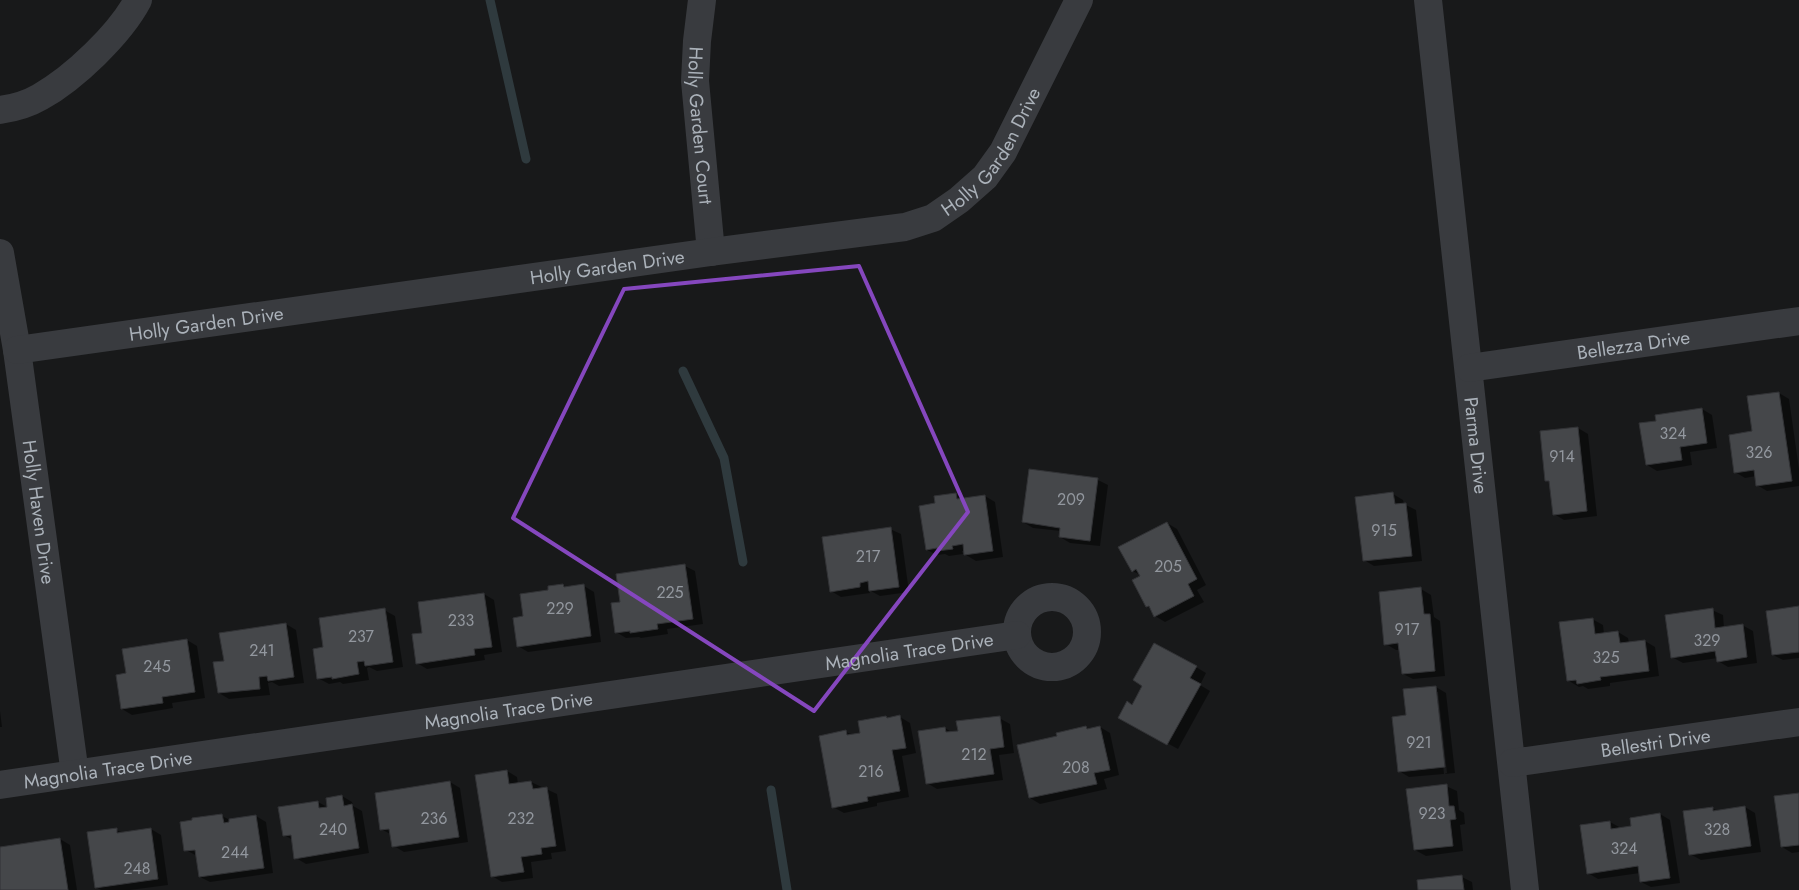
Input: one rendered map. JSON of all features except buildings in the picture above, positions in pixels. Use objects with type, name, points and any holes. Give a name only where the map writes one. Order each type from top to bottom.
[{"type":"street","points":[[0,110],[15,108],[40,98],[67,78],[113,35],[133,10],[138,0]]},
{"type":"street","name":"Holly Garden Court","points":[[702,0],[695,81],[711,252]]},
{"type":"street","name":"Holly Garden Drive","points":[[16,350],[711,252],[905,227],[932,218],[959,200],[985,177],[1003,152],[1079,0]]},
{"type":"street","name":"Parma Drive","points":[[1428,0],[1525,890]]},
{"type":"street","name":"Holly Haven Drive","points":[[0,253],[16,350],[75,774]]},
{"type":"street","name":"Bellezza Drive","points":[[1469,368],[1799,322]]},
{"type":"street","name":"Magnolia Trace Drive","points":[[0,785],[1017,636]]},
{"type":"street","name":"Bellestri Drive","points":[[1512,763],[1799,722]]},
{"type":"highlighted area","points":[[859,266],[968,512],[814,711],[513,518],[624,289]]},
{"type":"waterway","points":[[490,0],[526,159]]},
{"type":"waterway","points":[[683,371],[724,458],[743,562]]},
{"type":"waterway","points":[[771,790],[787,890]]}]
